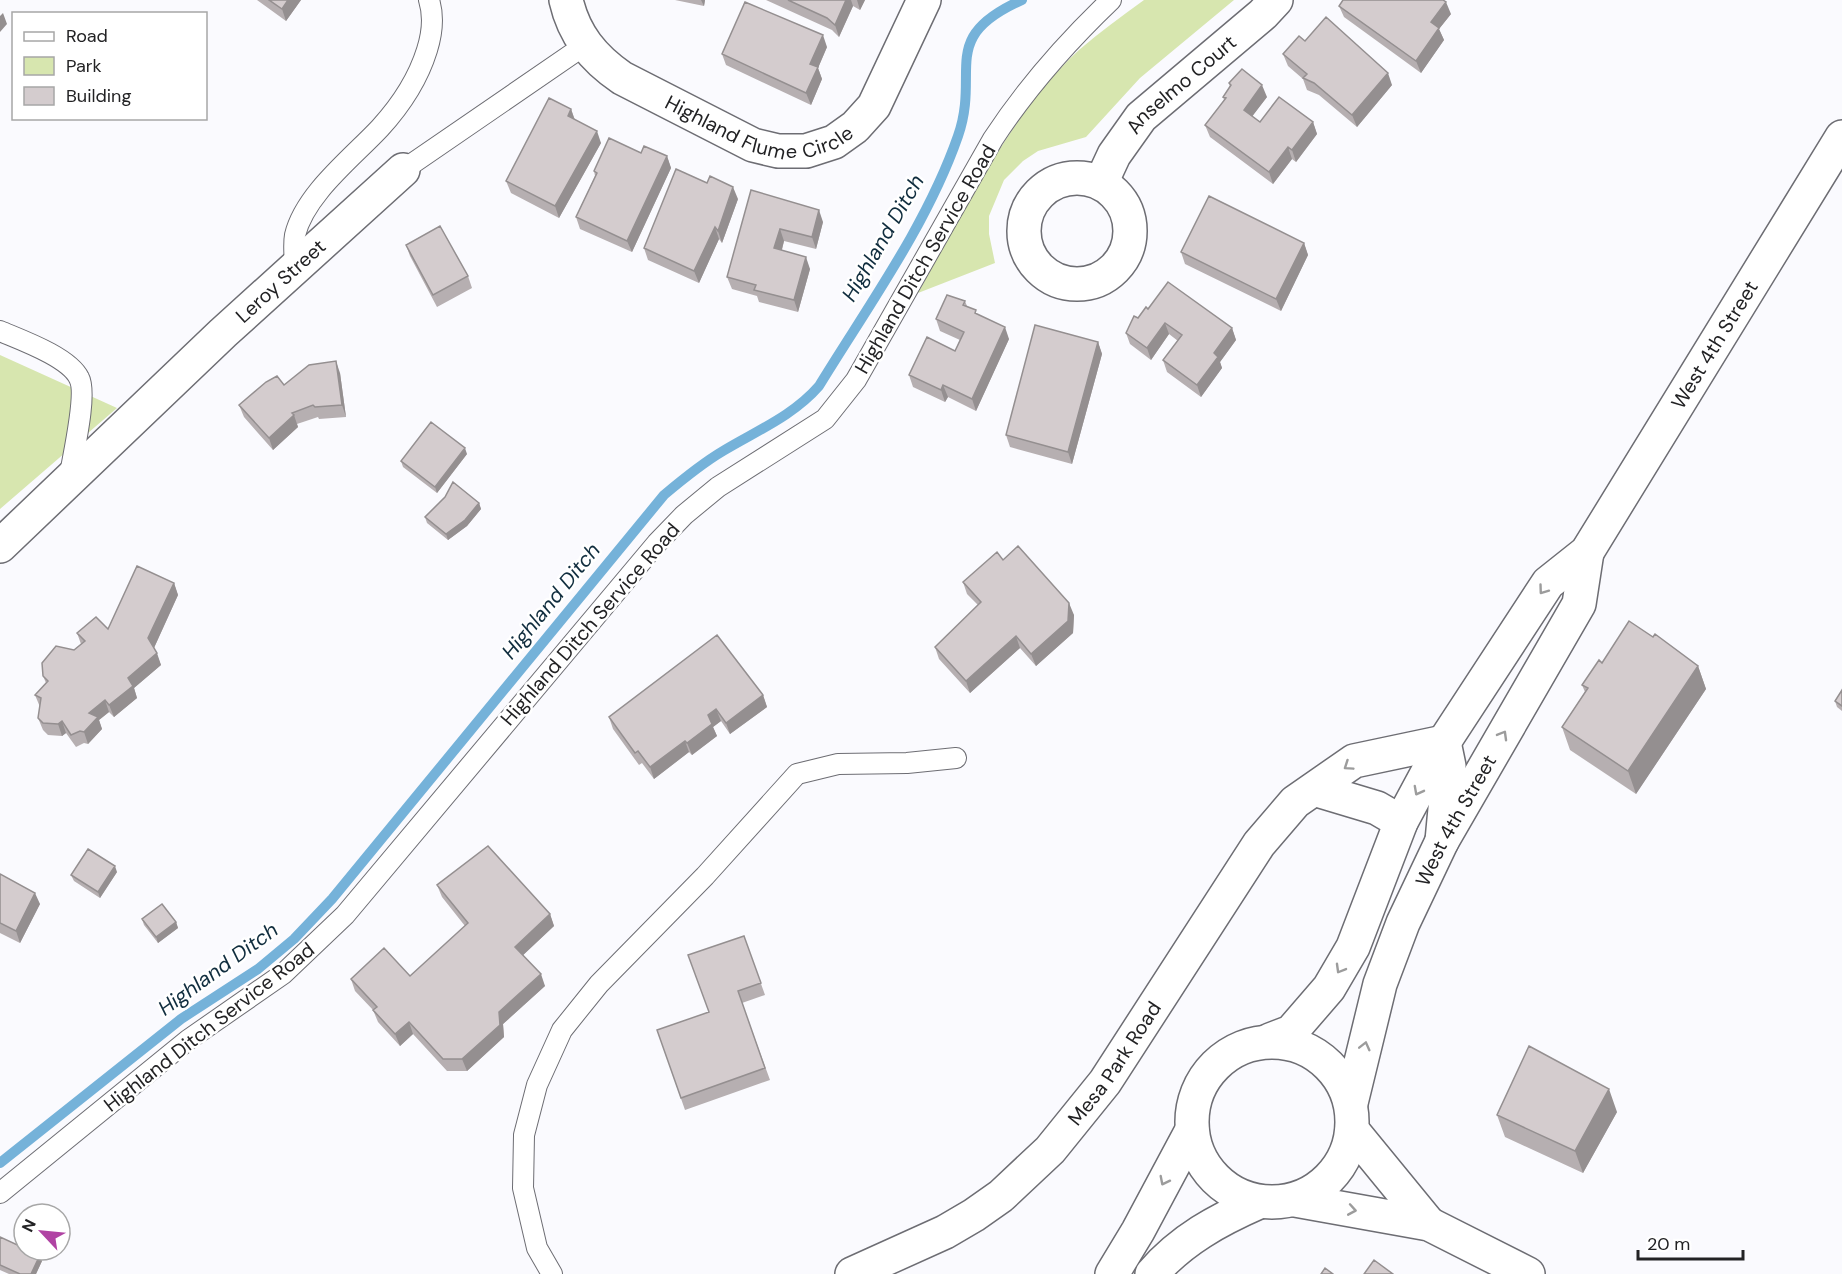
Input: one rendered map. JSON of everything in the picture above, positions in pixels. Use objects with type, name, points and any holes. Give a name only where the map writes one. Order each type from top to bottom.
[{"type":"street","name":"Highland Flume Circle","points":[[566,0],[571,21],[585,45],[603,65],[622,78],[753,145],[778,152],[806,151],[834,142],[855,127],[874,106],[924,0]]},
{"type":"street","name":"Anselmo Court","points":[[1101,183],[1114,155],[1141,117],[1263,14],[1276,0]]},
{"type":"street","name":"West 4th Street","points":[[1270,1040],[1291,1032],[1329,988],[1353,946],[1401,822],[1444,742],[1548,583],[1587,552],[1842,137]]},
{"type":"street","name":"Leroy Street","points":[[0,546],[295,268],[403,170]]},
{"type":"street","name":"West 4th Street","points":[[1352,1117],[1380,984],[1403,923],[1442,841],[1579,604],[1587,552]]},
{"type":"street","name":"Mesa Park Road","points":[[852,1274],[935,1236],[974,1215],[1001,1196],[1050,1150],[1105,1082],[1259,844],[1295,802],[1317,789],[1353,761],[1444,742]]},
{"type":"street","points":[[1442,841],[1449,782],[1444,742]]},
{"type":"street","points":[[1317,789],[1377,808],[1401,822]]},
{"type":"street","points":[[1429,1224],[1352,1117],[1340,1077],[1322,1057],[1297,1045],[1270,1040],[1244,1046],[1221,1059],[1203,1079],[1193,1103],[1192,1130],[1199,1155],[1213,1178],[1234,1194],[1259,1202],[1295,1200],[1429,1224],[1528,1274]]},
{"type":"street","points":[[1295,1200],[1316,1190],[1334,1174],[1346,1154],[1352,1117]]},
{"type":"street","points":[[1112,1274],[1138,1231],[1192,1130]]},
{"type":"street","points":[[1152,1274],[1169,1254],[1213,1223],[1259,1202]]},
{"type":"lane","points":[[295,268],[295,235],[303,217],[336,172],[380,127],[405,96],[422,67],[430,40],[433,11],[429,0]]},
{"type":"lane","name":"Highland Ditch Service Road","points":[[0,1194],[188,1040],[283,974],[313,948],[351,907],[626,576],[684,515],[718,487],[825,419],[840,404],[856,380],[993,139],[1018,102],[1055,55],[1111,0]]},
{"type":"lane","name":"Leroy Street","points":[[403,170],[585,45]]},
{"type":"lane","points":[[0,331],[64,362],[79,378],[83,396],[69,480]]},
{"type":"lane","points":[[552,1274],[537,1248],[523,1188],[524,1146],[537,1085],[562,1030],[599,984],[705,876],[797,774],[838,764],[907,764],[956,758]]},
{"type":"green space","points":[[1144,0],[1234,0],[1140,78],[1086,137],[1038,151],[1023,161],[1004,180],[989,216],[989,234],[995,263],[918,293],[990,165],[1032,103],[1079,50]]},
{"type":"green space","points":[[0,355],[117,408],[0,509]]},
{"type":"building","points":[[269,0],[288,0],[282,9]]},
{"type":"building","points":[[788,0],[846,0],[835,25],[827,18]]},
{"type":"building","points":[[1343,0],[1443,0],[1446,2],[1431,22],[1439,28],[1416,61],[1339,6]]},
{"type":"building","points":[[745,2],[823,35],[810,64],[818,67],[806,93],[722,54]]},
{"type":"building","points":[[1326,17],[1388,73],[1352,115],[1314,83],[1303,78],[1307,74],[1283,54],[1299,36],[1305,41]]},
{"type":"building","points":[[1242,69],[1262,85],[1244,110],[1260,122],[1279,97],[1313,122],[1292,150],[1288,147],[1269,172],[1205,125],[1226,98],[1223,97],[1231,85],[1229,83]]},
{"type":"building","points":[[549,98],[571,109],[568,116],[597,131],[555,206],[506,181]]},
{"type":"building","points":[[609,138],[641,153],[644,146],[667,156],[627,241],[576,217],[597,173],[594,171]]},
{"type":"building","points":[[676,169],[707,183],[710,176],[733,187],[718,231],[715,227],[694,271],[644,248]]},
{"type":"building","points":[[751,190],[819,210],[812,237],[780,229],[774,248],[806,257],[794,300],[754,290],[756,285],[727,277]]},
{"type":"building","points":[[1209,196],[1304,243],[1276,299],[1181,252]]},
{"type":"building","points":[[440,226],[468,276],[433,295],[406,245]]},
{"type":"building","points":[[1168,282],[1232,328],[1214,353],[1218,357],[1197,385],[1163,360],[1182,335],[1165,323],[1147,348],[1126,333],[1134,316],[1138,318],[1146,307],[1148,309]]},
{"type":"building","points":[[947,295],[965,301],[963,305],[976,310],[975,313],[1005,327],[972,399],[943,385],[941,390],[909,375],[927,337],[955,351],[964,332],[936,319]]},
{"type":"building","points":[[1035,325],[1098,342],[1068,452],[1006,435]]},
{"type":"building","points":[[336,361],[342,405],[315,407],[313,405],[292,413],[294,415],[269,438],[239,405],[266,382],[277,376],[284,385],[309,365]]},
{"type":"building","points":[[431,422],[465,448],[435,487],[401,461]]},
{"type":"building","points":[[453,482],[479,503],[465,520],[446,534],[425,517],[445,497]]},
{"type":"building","points":[[1018,546],[1069,603],[1068,621],[1031,654],[1016,636],[966,681],[935,647],[981,602],[963,582],[997,552],[1003,560]]},
{"type":"building","points":[[137,566],[174,583],[148,638],[157,653],[128,678],[133,686],[109,705],[105,700],[89,713],[98,717],[84,732],[80,731],[71,735],[62,721],[58,724],[43,723],[38,718],[41,698],[35,695],[48,681],[43,676],[42,663],[56,646],[74,650],[85,641],[77,633],[96,617],[108,629]]},
{"type":"building","points":[[1629,621],[1653,637],[1655,634],[1698,666],[1628,771],[1562,727],[1588,688],[1582,685],[1599,660],[1602,663]]},
{"type":"building","points":[[717,635],[763,695],[726,723],[716,709],[708,715],[712,724],[650,767],[638,751],[635,753],[609,717]]},
{"type":"building","points":[[1842,690],[1842,706],[1835,701]]},
{"type":"building","points":[[488,846],[550,914],[515,947],[541,974],[499,1012],[500,1025],[462,1059],[443,1059],[409,1022],[395,1034],[373,1010],[377,1007],[351,979],[384,948],[410,976],[468,923],[437,885]]},
{"type":"building","points":[[88,849],[115,866],[98,892],[71,875]]},
{"type":"building","points":[[0,874],[35,893],[16,931],[0,923]]},
{"type":"building","points":[[162,904],[176,922],[156,937],[142,919]]},
{"type":"building","points":[[744,936],[761,983],[738,991],[765,1068],[681,1098],[657,1030],[709,1012],[688,955]]},
{"type":"building","points":[[1529,1046],[1609,1089],[1575,1151],[1497,1115]]},
{"type":"building","points":[[0,1237],[12,1242],[12,1262],[37,1262],[31,1274],[20,1274],[0,1265]]},
{"type":"building","points":[[1374,1260],[1393,1274],[1364,1274]]},
{"type":"building","points":[[1325,1268],[1333,1274],[1321,1274]]},
{"type":"waterway","name":"Highland Ditch","points":[[0,1163],[181,1019],[258,969],[294,939],[332,899],[664,495],[715,456],[798,406],[819,386],[895,264],[945,169],[964,113],[970,42],[979,28],[996,14],[1022,0]]}]
